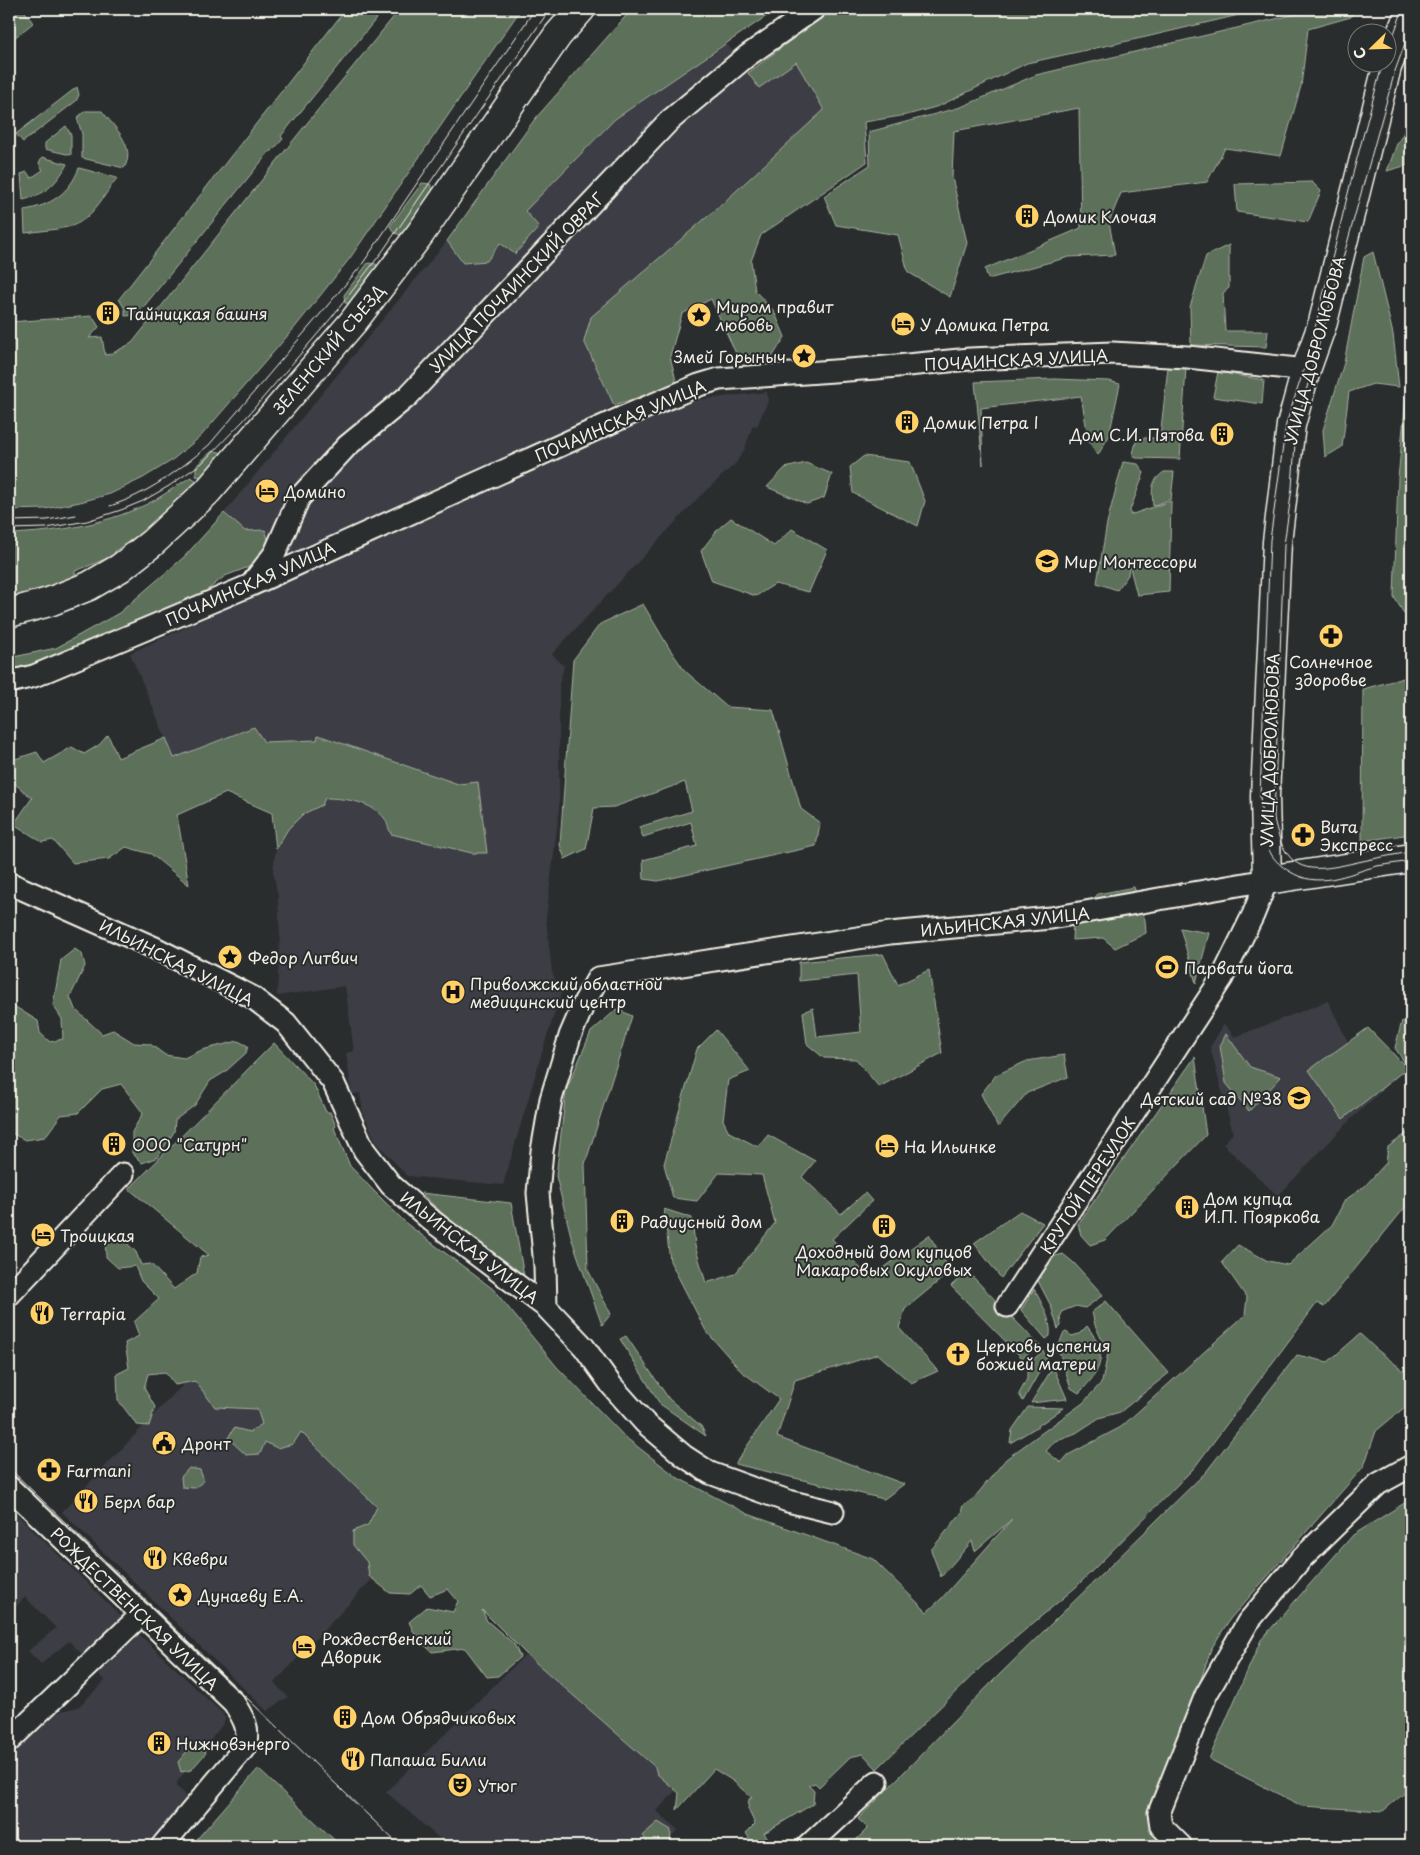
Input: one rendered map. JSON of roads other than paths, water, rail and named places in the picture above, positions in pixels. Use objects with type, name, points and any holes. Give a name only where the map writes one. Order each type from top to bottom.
[{"type":"street","name":"ЗЕЛЕНСКИЙ СЪЕЗД","points":[[9,613],[49,602],[81,589],[120,568],[207,492],[354,322],[420,234],[558,36],[581,9]]},
{"type":"street","name":"УЛИЦА ПОЧАИНСКИЙ ОВРАГ","points":[[251,585],[275,553],[300,498],[346,446],[408,396],[669,121],[747,56],[814,9]]},
{"type":"street","name":"УЛИЦА ДОБРОЛЮБОВА","points":[[1267,880],[1265,796],[1277,542],[1291,426],[1306,370],[1322,322],[1388,67],[1410,16]]},
{"type":"street","name":"ПОЧАИНСКАЯ УЛИЦА","points":[[9,682],[34,676],[251,585],[621,418],[699,385],[719,379],[876,368],[970,359],[1112,353],[1188,358],[1306,370]]},
{"type":"street","name":"ИЛЬИНСКАЯ УЛИЦА","points":[[546,1307],[545,1266],[538,1193],[542,1151],[551,1099],[570,1036],[585,1001],[598,978],[890,933],[1052,918],[1267,880],[1411,858]]},
{"type":"street","name":"КРУТОЙ ПЕРЕУЛОК","points":[[1007,1306],[1222,978],[1254,915],[1267,880]]},
{"type":"street","name":"ИЛЬИНСКАЯ УЛИЦА","points":[[9,883],[155,948],[252,997],[286,1023],[333,1082],[364,1150],[391,1185],[432,1221],[546,1307],[584,1347],[612,1386],[645,1423],[684,1456],[710,1472],[788,1501],[833,1512]]},
{"type":"street","points":[[9,1295],[123,1174]]},
{"type":"street","points":[[1181,1846],[1161,1826],[1159,1813],[1206,1695],[1248,1622],[1302,1558],[1378,1484],[1411,1466]]},
{"type":"street","name":"РОЖДЕСТВЕНСКАЯ УЛИЦА","points":[[9,1487],[234,1703],[246,1724],[248,1736],[245,1747],[162,1846]]},
{"type":"street","points":[[9,1741],[142,1614]]},
{"type":"street","points":[[808,1846],[877,1782]]},
{"type":"tram line","points":[[110,506],[150,488],[175,472],[209,445],[361,266],[535,9]]},
{"type":"tram line","points":[[9,529],[46,528],[87,521],[121,510],[143,501],[169,486],[202,463],[244,420],[332,317],[382,252],[550,9]]},
{"type":"tram line","points":[[1398,23],[1403,9]]},
{"type":"tram line","points":[[1411,27],[1395,71],[1296,427],[1292,488],[1284,545],[1274,818],[1285,851],[1302,866],[1326,868],[1411,852]]},
{"type":"tram line","points":[[1380,72],[1352,177],[1308,357],[1286,424],[1270,540],[1260,796],[1264,832],[1270,852],[1281,865],[1300,877],[1322,880],[1333,879],[1377,866],[1411,861]]},
{"type":"tram line","points":[[9,521],[47,520],[76,515]]},
{"type":"tram line","points":[[9,1468],[400,1846]]},
{"type":"place","name":"Домик Клочая","points":[[1027,216]]},
{"type":"place","name":"Тайницкая башня","points":[[108,313]]},
{"type":"place","name":"Миром правит любовь","points":[[699,315]]},
{"type":"place","name":"У Домика Петра","points":[[903,324]]},
{"type":"place","name":"Змей Горыныч","points":[[804,356]]},
{"type":"place","name":"Домик Петра I","points":[[907,422]]},
{"type":"place","name":"Дом С.И. Пятова","points":[[1222,434]]},
{"type":"place","name":"Домино","points":[[267,491]]},
{"type":"place","name":"Мир Монтессори","points":[[1047,561]]},
{"type":"place","name":"Солнечное здоровье","points":[[1331,636]]},
{"type":"place","name":"Вита Экспресс","points":[[1303,835]]},
{"type":"place","name":"Федор Литвич","points":[[230,957]]},
{"type":"place","name":"Парвати йога","points":[[1167,967]]},
{"type":"place","name":"Приволжский областной медицинский центр","points":[[453,992]]},
{"type":"place","name":"Детский сад №38","points":[[1299,1098]]},
{"type":"place","name":"ООО \"Сатурн\"","points":[[114,1144]]},
{"type":"place","name":"На Ильинке","points":[[887,1146]]},
{"type":"place","name":"Дом купца И.П. Пояркова","points":[[1187,1207]]},
{"type":"place","name":"Радиусный дом","points":[[622,1221]]},
{"type":"place","name":"Доходный дом купцов Макаровых Окуловых","points":[[884,1226]]},
{"type":"place","name":"Троицкая","points":[[43,1235]]},
{"type":"place","name":"Terrapia","points":[[42,1313]]},
{"type":"place","name":"Церковь успения божией матери","points":[[958,1354]]},
{"type":"place","name":"Дронт","points":[[164,1443]]},
{"type":"place","name":"Farmani","points":[[49,1470]]},
{"type":"place","name":"Берл бар","points":[[86,1501]]},
{"type":"place","name":"Квеври","points":[[155,1558]]},
{"type":"place","name":"Дунаеву Е.А.","points":[[180,1595]]},
{"type":"place","name":"Рождественский Дворик","points":[[304,1647]]},
{"type":"place","name":"Дом Обрядчиковых","points":[[345,1717]]},
{"type":"place","name":"Нижновэнерго","points":[[159,1743]]},
{"type":"place","name":"Папаша Билли","points":[[353,1759]]},
{"type":"place","name":"Утюг","points":[[460,1785]]}]
